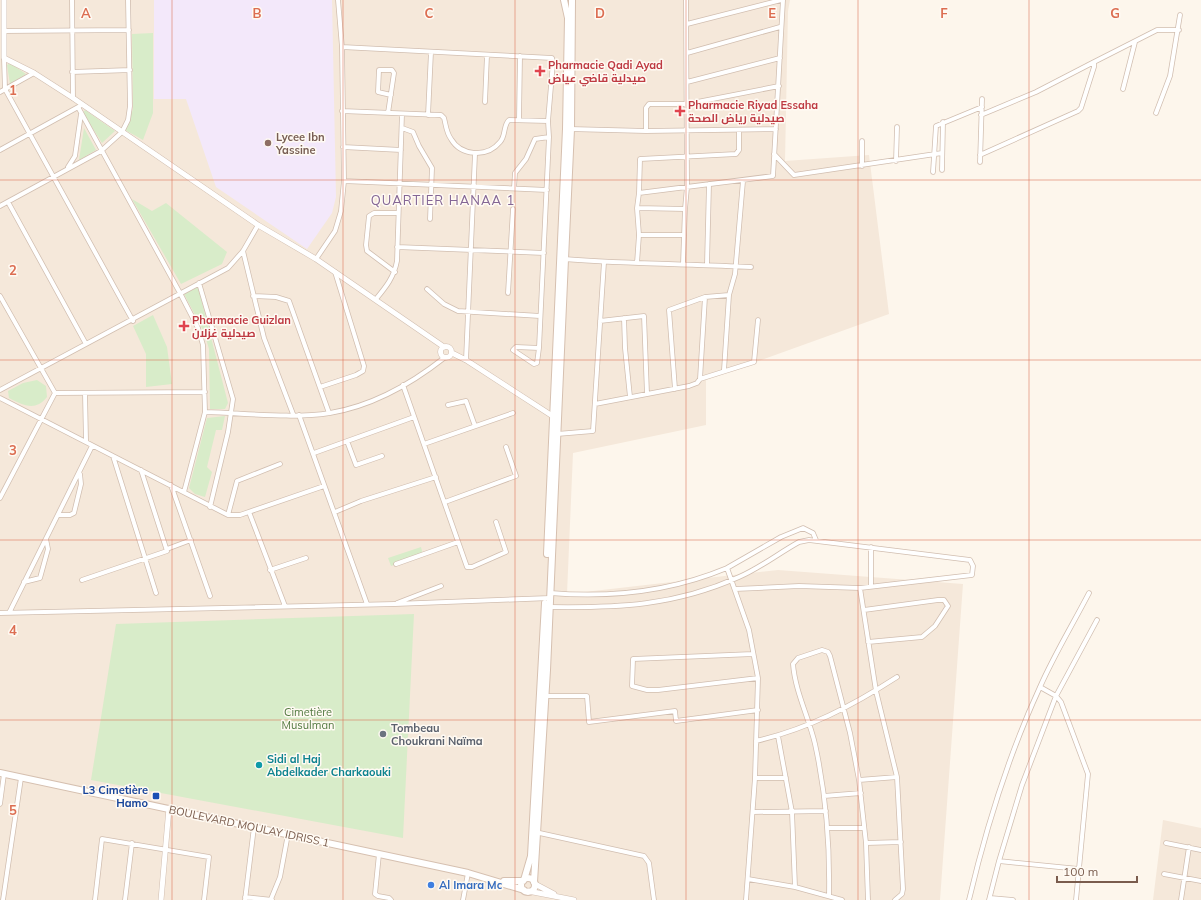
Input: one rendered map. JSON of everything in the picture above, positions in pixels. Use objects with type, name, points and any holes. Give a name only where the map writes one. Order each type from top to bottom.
[{"type":"main road","points":[[564,0],[568,18],[568,129]]},
{"type":"main road","points":[[536,832],[522,886],[526,890],[532,890],[535,883],[536,832],[563,259],[572,0]]},
{"type":"main road","points":[[553,479],[557,434],[555,418]]},
{"type":"main road","points":[[543,696],[549,607],[548,596]]},
{"type":"main road","name":"BOULEVARD MOULAY IDRISS 1","points":[[2,773],[468,873],[526,890]]},
{"type":"main road","points":[[523,881],[530,878],[535,883]]},
{"type":"main road","name":"BOULEVARD MOULAY IDRISS 1","points":[[497,881],[523,881]]},
{"type":"street","points":[[4,0],[4,31],[2,49],[4,58],[5,89],[133,320]]},
{"type":"street","points":[[72,0],[73,98]]},
{"type":"street","points":[[0,206],[53,177],[68,167],[80,163],[101,151],[122,132],[128,120],[130,106],[128,0]]},
{"type":"street","points":[[316,259],[335,231],[341,211],[344,181],[342,47],[338,0]]},
{"type":"street","points":[[684,264],[687,187],[686,0]]},
{"type":"street","points":[[639,192],[772,176],[779,86],[782,0],[687,24]]},
{"type":"street","points":[[1156,113],[1170,76],[1179,30],[1180,15]]},
{"type":"street","points":[[687,53],[780,27]]},
{"type":"street","points":[[981,115],[1036,92],[1136,41],[1163,29],[1179,30]]},
{"type":"street","points":[[4,31],[129,30]]},
{"type":"street","points":[[1123,90],[1136,41]]},
{"type":"street","points":[[342,47],[548,57],[552,60],[548,121],[549,137],[544,253],[538,348],[536,364],[513,350],[516,348],[538,348]]},
{"type":"street","points":[[428,115],[431,52]]},
{"type":"street","points":[[485,102],[487,55]]},
{"type":"street","points":[[519,120],[520,56]]},
{"type":"street","points":[[4,58],[34,73],[73,98],[80,106],[122,132],[258,225],[316,259],[444,347],[450,348],[452,353],[466,360],[555,418]]},
{"type":"street","points":[[687,82],[780,58]]},
{"type":"street","points":[[980,155],[1078,111],[1081,108],[1094,67],[1094,62]]},
{"type":"street","points":[[72,72],[130,70]]},
{"type":"street","points":[[388,113],[391,95],[394,71],[379,70],[378,92],[391,95]]},
{"type":"street","points":[[0,92],[34,73]]},
{"type":"street","points":[[646,131],[647,105],[687,104],[779,86]]},
{"type":"street","points":[[980,162],[982,99]]},
{"type":"street","points":[[0,150],[80,106]]},
{"type":"street","points":[[68,167],[75,156],[81,113],[80,106]]},
{"type":"street","points":[[934,172],[935,127],[942,122],[982,107]]},
{"type":"street","points":[[342,111],[442,116],[447,132],[455,144],[466,151],[475,154],[487,151],[499,143],[503,138],[507,121],[512,119],[548,121]]},
{"type":"street","points":[[81,113],[180,293],[198,328],[203,345],[205,412],[184,492]]},
{"type":"street","points":[[376,299],[395,272],[402,114]]},
{"type":"street","points":[[942,122],[942,170]]},
{"type":"street","points":[[896,161],[897,127]]},
{"type":"street","points":[[402,128],[413,132],[419,146],[432,168],[430,219]]},
{"type":"street","points":[[568,129],[646,131],[776,129]]},
{"type":"street","points":[[637,263],[637,208],[640,159],[736,154],[739,150],[740,130]]},
{"type":"street","points":[[514,188],[515,173],[526,159],[535,139],[549,137]]},
{"type":"street","points":[[862,142],[862,166]]},
{"type":"street","points":[[343,147],[401,150]]},
{"type":"street","points":[[774,154],[794,175],[942,153]]},
{"type":"street","points":[[466,360],[475,154]]},
{"type":"street","points":[[724,370],[729,295],[736,266],[743,180]]},
{"type":"street","points":[[344,181],[400,182],[547,190]]},
{"type":"street","points":[[707,264],[709,184]]},
{"type":"street","points":[[8,202],[86,344]]},
{"type":"street","points":[[637,208],[685,209]]},
{"type":"street","points":[[508,292],[513,209]]},
{"type":"street","points":[[395,272],[371,256],[366,245],[369,216],[374,213],[398,213]]},
{"type":"street","points":[[0,390],[41,370],[86,344],[228,268],[243,251],[258,225]]},
{"type":"street","points":[[638,235],[684,235]]},
{"type":"street","points":[[397,247],[544,253]]},
{"type":"street","points":[[243,251],[264,338],[293,414]]},
{"type":"street","points":[[563,259],[604,262],[707,264],[751,268]]},
{"type":"street","points":[[557,434],[593,431],[604,262]]},
{"type":"street","points":[[320,387],[356,375],[363,371],[364,366],[335,272]]},
{"type":"street","points":[[199,283],[233,399],[228,432],[210,506]]},
{"type":"street","points":[[427,289],[452,309],[458,311],[540,316]]},
{"type":"street","points":[[676,389],[669,310],[705,297],[729,295]]},
{"type":"street","points":[[0,296],[54,393]]},
{"type":"street","points":[[253,296],[276,297],[289,301],[329,413]]},
{"type":"street","points":[[700,379],[705,297]]},
{"type":"street","points":[[600,321],[644,316],[647,394]]},
{"type":"street","points":[[624,318],[625,348],[630,397]]},
{"type":"street","points":[[595,404],[695,384],[700,379],[724,370],[754,362],[758,320]]},
{"type":"street","points":[[444,347],[440,351],[444,358]]},
{"type":"street","points":[[205,412],[299,415],[329,413],[368,403],[403,385],[444,358],[449,357],[452,353]]},
{"type":"street","points":[[403,385],[468,567],[504,554],[506,549],[496,522]]},
{"type":"street","points":[[54,393],[205,392]]},
{"type":"street","points":[[0,498],[54,393]]},
{"type":"street","points":[[85,393],[86,441]]},
{"type":"street","points":[[0,398],[228,515],[235,516],[249,512],[324,486]]},
{"type":"street","points":[[448,405],[466,401],[475,426]]},
{"type":"street","points":[[424,444],[513,413]]},
{"type":"street","points":[[299,415],[314,453],[324,486],[335,512],[367,604]]},
{"type":"street","points":[[314,453],[414,417]]},
{"type":"street","points":[[347,441],[356,464],[382,456]]},
{"type":"street","points":[[9,613],[80,474],[92,446]]},
{"type":"street","points":[[445,502],[516,476],[506,447]]},
{"type":"street","points":[[113,456],[156,593]]},
{"type":"street","points":[[228,515],[237,481],[280,464]]},
{"type":"street","points":[[141,470],[167,549]]},
{"type":"street","points":[[58,515],[70,515],[74,513],[82,484],[80,474]]},
{"type":"street","points":[[335,512],[361,501],[436,477]]},
{"type":"street","points":[[171,485],[210,596]]},
{"type":"street","points":[[249,512],[285,606]]},
{"type":"street","points":[[0,613],[395,604],[591,594],[653,589],[707,576],[727,568],[781,537],[803,528],[813,533],[816,540]]},
{"type":"street","points":[[24,582],[40,578],[48,549],[46,539]]},
{"type":"street","points":[[82,580],[166,552],[167,549],[191,540]]},
{"type":"street","points":[[549,607],[607,608],[660,602],[692,594],[732,580],[759,567],[800,542],[816,540],[965,559],[970,560],[973,566],[972,575],[860,588],[798,586],[736,589]]},
{"type":"street","points":[[396,564],[458,542]]},
{"type":"street","points":[[871,547],[871,586]]},
{"type":"street","points":[[270,570],[306,558]]},
{"type":"street","points":[[727,568],[736,589],[749,630],[758,678],[755,778],[746,900]]},
{"type":"street","points":[[395,604],[441,586]]},
{"type":"street","points":[[860,588],[876,691],[896,777],[903,889],[902,894],[895,900]]},
{"type":"street","points":[[969,900],[980,856],[1002,786],[1040,687],[1089,593]]},
{"type":"street","points":[[864,610],[938,600],[944,600],[948,606],[934,626],[922,637],[868,642]]},
{"type":"street","points":[[1013,900],[989,899],[999,861],[1022,785],[1056,696],[1097,620]]},
{"type":"street","points":[[829,896],[829,828],[815,743],[794,669],[795,660],[822,650],[828,652],[850,733],[859,780],[866,843],[868,900]]},
{"type":"street","points":[[753,654],[633,659],[632,686],[647,690],[658,690],[758,678]]},
{"type":"street","points":[[756,741],[809,726],[844,710],[897,677]]},
{"type":"street","points":[[1040,687],[1056,696],[1061,702],[1088,774],[1076,900]]},
{"type":"street","points":[[543,696],[587,696],[589,722],[675,711],[676,721],[758,710]]},
{"type":"street","points":[[778,736],[792,812],[796,887]]},
{"type":"street","points":[[0,804],[2,773]]},
{"type":"street","points":[[859,780],[896,777]]},
{"type":"street","points":[[3,900],[21,778]]},
{"type":"street","points":[[755,778],[786,778]]},
{"type":"street","points":[[824,796],[861,794]]},
{"type":"street","points":[[161,900],[169,808]]},
{"type":"street","points":[[753,812],[826,811]]},
{"type":"street","points":[[254,827],[245,898],[272,900],[280,877],[288,834]]},
{"type":"street","points":[[829,828],[864,828]]},
{"type":"street","points":[[536,832],[644,856],[649,863],[654,900]]},
{"type":"street","points":[[95,900],[102,839],[209,857],[204,900]]},
{"type":"street","points":[[866,843],[901,842]]},
{"type":"street","points":[[126,900],[132,843]]},
{"type":"street","points":[[1166,843],[1201,850]]},
{"type":"street","points":[[1181,900],[1189,848]]},
{"type":"street","points":[[379,854],[375,894],[389,898],[390,900]]},
{"type":"street","points":[[999,861],[1079,869]]},
{"type":"street","points":[[462,900],[468,873]]},
{"type":"street","points":[[1164,874],[1201,881]]},
{"type":"street","points":[[748,879],[796,887],[842,900]]},
{"type":"street","points":[[535,883],[560,898]]},
{"type":"street","points":[[526,890],[574,900]]},
{"type":"shaded area","points":[[0,0],[790,0],[788,11],[785,161],[869,155],[889,314],[706,380],[706,425],[573,453],[567,594],[778,570],[963,584],[940,900],[0,900]]},
{"type":"shaded area","name":"Lycee Ibn Yassine","points":[[154,0],[332,0],[336,197],[332,213],[307,249],[216,187],[186,99],[154,99]]},
{"type":"shaded area","points":[[1163,820],[1201,828],[1201,900],[1153,900]]},
{"type":"green space","points":[[153,33],[153,113],[143,140],[125,130],[133,109],[132,34]]},
{"type":"green space","points":[[10,63],[26,74],[10,84],[7,65]]},
{"type":"green space","points":[[85,110],[115,131],[102,143],[83,113]]},
{"type":"green space","points":[[84,128],[96,150],[79,160]]},
{"type":"green space","points":[[132,199],[152,211],[166,203],[227,252],[222,264],[181,284]]},
{"type":"green space","points":[[198,287],[228,403],[225,409],[210,409],[209,349],[204,332],[184,294]]},
{"type":"green space","points":[[153,315],[167,347],[172,384],[146,387],[146,354],[133,326]]},
{"type":"green space","points":[[37,380],[46,386],[47,397],[42,402],[29,406],[9,398],[8,391],[23,383]]},
{"type":"green space","points":[[225,416],[222,430],[216,430],[207,467],[212,472],[205,497],[195,494],[189,488],[207,418]]},
{"type":"green space","points":[[421,547],[423,555],[391,566],[388,558]]},
{"type":"green space","name":"Cimetière Musulman","points":[[414,614],[403,838],[91,780],[116,624]]},
{"type":"place","name":"Pharmacie Qadi Ayad صيدلية قاضي عياض","points":[[540,71]]},
{"type":"place","name":"Pharmacie Riyad Essaha صيدلية رياض الصحة","points":[[680,111]]},
{"type":"place","name":"Lycee Ibn Yassine","points":[[268,143]]},
{"type":"place","name":"Pharmacie Guizlan صيدلية غزلان","points":[[184,326]]},
{"type":"place","name":"Tombeau Choukrani Naïma","points":[[383,734]]},
{"type":"place","name":"Sidi al Haj Abdelkader Charkaouki","points":[[259,765]]},
{"type":"place","name":"L3 Cimetière Hamo","points":[[156,796]]},
{"type":"place","name":"Al Imara Mc","points":[[431,885]]},
{"type":"district","name":"QUARTIER HANAA 1","points":[[443,200]]}]
